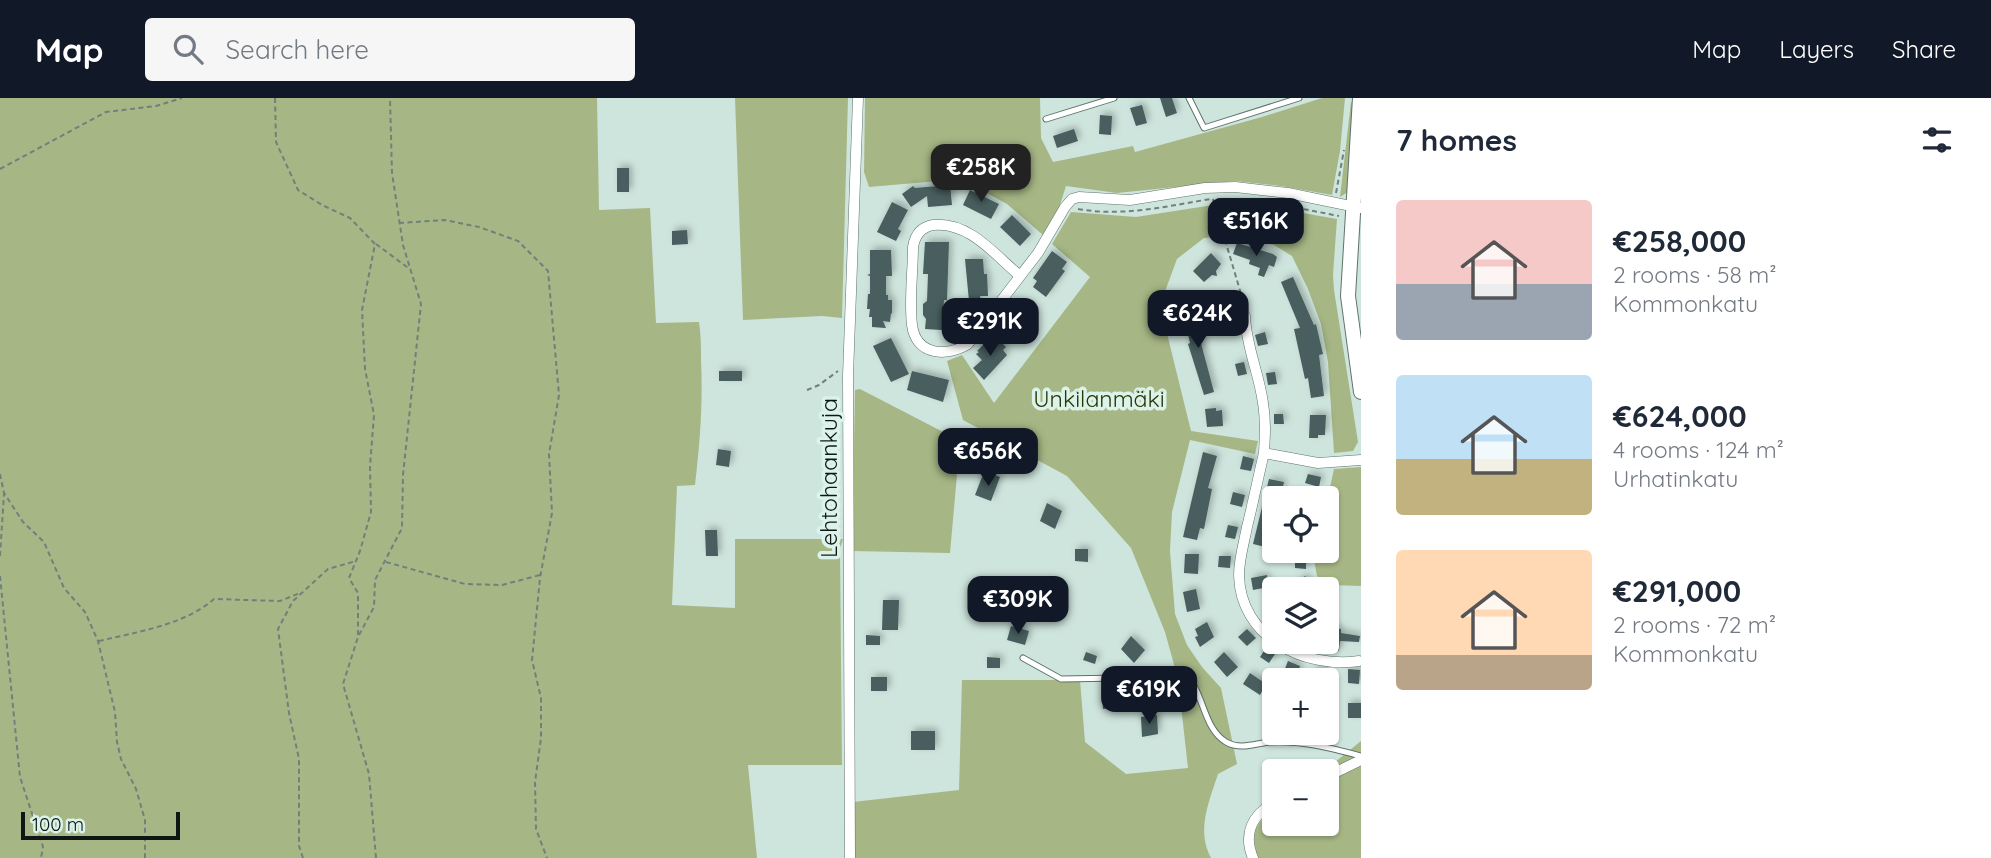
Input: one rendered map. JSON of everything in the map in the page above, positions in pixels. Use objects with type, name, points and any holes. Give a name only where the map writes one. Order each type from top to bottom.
[{"type":"street","name":"Lehtohaankuja","points":[[850,858],[848,366],[858,98]]},
{"type":"street","points":[[1360,98],[1348,296],[1361,392]]},
{"type":"street","points":[[1020,276],[965,230],[948,225],[926,227],[917,234],[913,247],[912,326],[917,340],[938,353],[959,350],[975,338],[1045,242],[1072,199],[1079,197],[1130,200],[1217,187],[1254,188],[1334,201],[1355,210]]},
{"type":"street","points":[[1245,316],[1246,336],[1263,400],[1265,420],[1264,453],[1240,564],[1240,583],[1245,606],[1263,633],[1288,651],[1329,662],[1359,662]]},
{"type":"street","points":[[1264,453],[1318,463],[1361,460]]},
{"type":"street","points":[[1339,770],[1361,758]]},
{"type":"street","points":[[1253,858],[1248,843],[1249,829],[1262,811]]},
{"type":"lane","points":[[1046,119],[1114,98]]},
{"type":"lane","points":[[1189,98],[1205,128],[1298,98]]},
{"type":"lane","points":[[1023,659],[1036,663],[1060,679],[1122,678],[1140,673],[1186,682],[1198,692],[1216,732],[1226,742],[1242,747],[1297,742],[1361,758]]},
{"type":"path","points":[[0,169],[106,113],[156,106],[182,98]]},
{"type":"path","points":[[275,98],[276,142],[298,190],[321,205],[350,218],[375,244],[411,270]]},
{"type":"path","points":[[376,858],[369,774],[343,684],[358,637],[374,607],[375,580],[402,528],[403,475],[421,304],[399,223],[392,173],[390,98]]},
{"type":"path","points":[[1334,201],[1344,150]]},
{"type":"path","points":[[1065,207],[1086,211],[1127,212],[1212,199],[1355,210]]},
{"type":"path","points":[[1212,199],[1243,298],[1245,316]]},
{"type":"path","points":[[399,223],[445,220],[479,228],[518,241],[548,271],[559,396],[549,454],[552,513],[540,575],[532,660],[541,698],[541,738],[535,782],[536,829],[547,858]]},
{"type":"path","points":[[358,637],[358,593],[349,578],[357,560],[370,512],[374,415],[365,369],[362,310],[375,244]]},
{"type":"path","points":[[807,390],[819,386],[848,366]]},
{"type":"path","points":[[0,474],[4,493],[0,556]]},
{"type":"path","points":[[4,493],[23,522],[44,542],[64,588],[85,612],[98,641],[115,712],[121,759],[136,789],[145,820],[145,858]]},
{"type":"path","points":[[303,858],[299,846],[299,759],[278,628],[293,601],[328,569],[357,560]]},
{"type":"path","points":[[385,562],[465,584],[502,584],[540,575]]},
{"type":"path","points":[[0,576],[20,777],[43,847],[41,858]]},
{"type":"path","points":[[98,641],[152,629],[203,608],[214,599],[280,601],[303,591]]},
{"type":"green space","points":[[0,98],[597,98],[599,210],[650,208],[656,323],[699,322],[702,392],[695,485],[677,486],[672,605],[735,608],[735,539],[843,539],[840,549],[842,765],[748,765],[757,858],[0,858]]},
{"type":"green space","points":[[735,98],[848,98],[842,318],[822,316],[743,320]]},
{"type":"green space","points":[[865,98],[1040,98],[1041,138],[1053,162],[1133,146],[1135,152],[1322,98],[1345,98],[1332,195],[1235,181],[1117,193],[1066,186],[1059,208],[1043,235],[1007,204],[961,179],[869,187],[864,172]]},
{"type":"green space","points":[[1351,102],[1354,104],[1348,192],[1340,197]]},
{"type":"green space","name":"Unkilanmäki","points":[[1226,203],[1269,207],[1337,219],[1334,290],[1358,442],[1353,451],[1334,453],[1328,362],[1321,324],[1292,256],[1274,245],[1241,234],[1204,238],[1177,259],[1160,305],[1191,431],[1258,441],[1255,454],[1190,440],[1172,512],[1170,551],[1175,614],[1187,645],[1221,688],[1237,764],[1218,774],[1208,806],[1204,837],[1211,858],[853,858],[853,802],[959,790],[962,680],[1080,680],[1085,742],[1126,774],[1188,768],[1178,679],[1165,632],[1131,548],[1067,476],[963,420],[947,361],[962,355],[994,403],[1090,277],[1052,244],[1071,212],[1136,217]]},
{"type":"green space","points":[[860,389],[949,435],[940,461],[957,475],[950,553],[852,551],[855,390]]},
{"type":"green space","points":[[1361,467],[1361,586],[1339,585],[1339,577],[1317,576],[1315,563],[1339,563],[1339,486],[1330,486],[1334,469]]},
{"type":"green space","points":[[1361,741],[1361,858],[1258,858],[1254,837],[1262,820],[1262,836],[1339,836],[1339,759]]},
{"type":"building","points":[[1160,98],[1172,98],[1177,113],[1166,117]]},
{"type":"building","points":[[1142,105],[1147,123],[1136,126],[1130,108]]},
{"type":"building","points":[[1100,115],[1112,116],[1111,135],[1099,134]]},
{"type":"building","points":[[1074,129],[1078,141],[1057,148],[1053,136]]},
{"type":"building","points":[[617,168],[629,168],[629,192],[617,192]]},
{"type":"building","points":[[950,185],[952,205],[928,207],[927,196],[911,207],[902,194],[913,186]]},
{"type":"building","points":[[970,190],[999,204],[991,219],[963,205]]},
{"type":"building","points":[[892,202],[908,210],[898,229],[901,231],[896,241],[877,232]]},
{"type":"building","points":[[1012,215],[1031,234],[1020,246],[1000,227]]},
{"type":"building","points":[[687,230],[688,244],[672,245],[672,231]]},
{"type":"building","points":[[925,242],[949,242],[947,300],[944,300],[942,330],[925,329],[923,304],[927,301],[928,274],[923,274]]},
{"type":"building","points":[[1237,243],[1273,254],[1277,257],[1274,267],[1269,265],[1264,277],[1258,275],[1260,268],[1249,264],[1250,260],[1233,254]]},
{"type":"building","points":[[870,250],[891,250],[892,276],[886,276],[886,295],[888,300],[892,300],[892,314],[890,322],[883,321],[886,328],[872,327],[870,309],[867,309],[870,294],[870,276],[867,275],[870,274]]},
{"type":"building","points":[[1052,251],[1067,262],[1062,269],[1065,271],[1046,297],[1033,287],[1037,281],[1033,278]]},
{"type":"building","points":[[1211,253],[1221,264],[1216,271],[1217,276],[1212,275],[1204,282],[1193,271]]},
{"type":"building","points":[[965,259],[983,259],[988,296],[980,296],[981,301],[969,301]]},
{"type":"building","points":[[1293,277],[1314,325],[1316,324],[1323,354],[1319,355],[1324,396],[1311,398],[1308,378],[1305,379],[1294,329],[1300,328],[1281,282]]},
{"type":"building","points":[[1227,301],[1231,314],[1221,317],[1217,303]]},
{"type":"building","points":[[1014,302],[1030,313],[1015,335],[999,325]]},
{"type":"building","points":[[1197,309],[1201,327],[1197,328],[1214,392],[1204,395],[1188,344],[1190,343],[1183,312]]},
{"type":"building","points":[[1265,332],[1268,344],[1258,346],[1255,335]]},
{"type":"building","points":[[891,338],[909,374],[891,382],[873,346]]},
{"type":"building","points":[[997,338],[1006,347],[1003,350],[1007,355],[984,380],[973,368],[982,360],[976,354],[984,344],[990,345]]},
{"type":"building","points":[[1244,362],[1247,374],[1238,376],[1235,364]]},
{"type":"building","points":[[719,371],[742,371],[742,381],[719,381]]},
{"type":"building","points":[[912,371],[949,380],[943,402],[907,390]]},
{"type":"building","points":[[1275,372],[1277,384],[1268,385],[1266,373]]},
{"type":"building","points":[[1216,408],[1216,411],[1222,410],[1223,426],[1207,427],[1205,409]]},
{"type":"building","points":[[1274,414],[1283,414],[1284,424],[1274,424]]},
{"type":"building","points":[[1310,415],[1326,415],[1325,435],[1309,438]]},
{"type":"building","points":[[972,443],[982,447],[976,462],[966,458]]},
{"type":"building","points":[[718,449],[731,451],[729,467],[716,465]]},
{"type":"building","points":[[1203,452],[1217,456],[1208,488],[1212,489],[1204,529],[1200,528],[1197,540],[1183,537]]},
{"type":"building","points":[[1243,456],[1254,459],[1251,471],[1240,469]]},
{"type":"building","points":[[992,474],[1000,477],[991,501],[975,495],[982,477],[990,480]]},
{"type":"building","points":[[1308,474],[1321,477],[1319,486],[1305,483]]},
{"type":"building","points":[[1269,479],[1284,482],[1283,486],[1267,486]]},
{"type":"building","points":[[1233,492],[1245,495],[1242,507],[1230,504]]},
{"type":"building","points":[[1047,503],[1062,511],[1055,529],[1040,521]]},
{"type":"building","points":[[1262,507],[1262,546],[1253,544]]},
{"type":"building","points":[[1228,525],[1238,527],[1235,539],[1225,537]]},
{"type":"building","points":[[705,530],[717,530],[718,556],[706,556]]},
{"type":"building","points":[[1075,549],[1088,549],[1088,562],[1075,561]]},
{"type":"building","points":[[1185,554],[1199,554],[1198,574],[1184,573]]},
{"type":"building","points":[[1219,556],[1231,556],[1230,568],[1218,567]]},
{"type":"building","points":[[1295,563],[1306,563],[1306,569],[1295,568]]},
{"type":"building","points":[[1267,575],[1262,577],[1262,588],[1253,590],[1251,578]]},
{"type":"building","points":[[1196,589],[1200,609],[1187,612],[1183,592]]},
{"type":"building","points":[[883,600],[899,600],[898,630],[882,630]]},
{"type":"building","points":[[1207,622],[1214,637],[1200,647],[1195,637],[1198,636],[1195,629]]},
{"type":"building","points":[[1011,626],[1029,631],[1025,645],[1007,640]]},
{"type":"building","points":[[1247,629],[1256,638],[1247,646],[1238,637]]},
{"type":"building","points":[[1339,629],[1341,633],[1360,636],[1359,642],[1340,641],[1339,651]]},
{"type":"building","points":[[866,635],[880,636],[880,645],[866,645]]},
{"type":"building","points":[[1131,636],[1145,650],[1134,663],[1121,649]]},
{"type":"building","points":[[1086,652],[1097,656],[1095,664],[1083,660]]},
{"type":"building","points":[[1224,652],[1238,667],[1227,677],[1214,662]]},
{"type":"building","points":[[1262,654],[1275,654],[1269,663],[1260,657]]},
{"type":"building","points":[[987,657],[1000,658],[1000,668],[987,668]]},
{"type":"building","points":[[1288,661],[1300,666],[1299,668],[1285,668]]},
{"type":"building","points":[[1348,669],[1360,670],[1359,684],[1348,683]]},
{"type":"building","points":[[1250,673],[1262,681],[1262,691],[1260,695],[1243,684]]},
{"type":"building","points":[[871,677],[887,677],[887,691],[871,691]]},
{"type":"building","points":[[1114,698],[1114,708],[1103,709],[1102,699]]},
{"type":"building","points":[[1348,703],[1361,703],[1361,718],[1348,718]]},
{"type":"building","points":[[1157,715],[1158,734],[1142,737],[1141,717]]},
{"type":"building","points":[[911,731],[935,731],[935,750],[911,750]]}]
